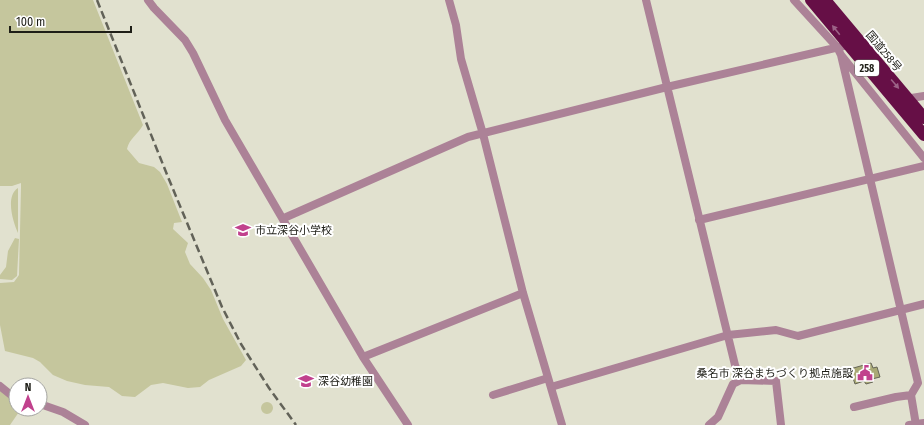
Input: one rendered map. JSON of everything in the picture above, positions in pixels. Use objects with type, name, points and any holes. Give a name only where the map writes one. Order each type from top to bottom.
[{"type":"highway","name":"国道258号","points":[[811,0],[842,46],[903,102],[924,118]]},
{"type":"highway","name":"国道258号","points":[[825,0],[903,102],[924,135]]},
{"type":"street","points":[[148,0],[185,40],[193,53],[225,120],[284,218],[363,357],[408,425]]},
{"type":"street","points":[[646,0],[735,365],[741,380]]},
{"type":"street","points":[[794,0],[842,46]]},
{"type":"street","points":[[452,1],[461,59],[483,134],[523,293],[562,425]]},
{"type":"street","points":[[284,218],[468,137],[667,87],[842,46]]},
{"type":"street","points":[[842,46],[841,55],[918,383],[911,395],[916,424]]},
{"type":"street","points":[[841,55],[924,158]]},
{"type":"street","points":[[903,102],[924,96]]},
{"type":"street","points":[[699,220],[924,166]]},
{"type":"street","points":[[363,357],[523,293]]},
{"type":"street","points":[[551,387],[728,335],[783,330],[798,336],[924,304]]},
{"type":"street","points":[[493,394],[548,378]]},
{"type":"street","points":[[709,425],[718,417],[733,384],[741,380],[776,381],[781,425]]},
{"type":"street","points":[[854,407],[911,395]]},
{"type":"street","points":[[48,407],[63,412],[85,425]]},
{"type":"green space","points":[[0,0],[93,0],[143,125],[128,145],[127,149],[139,163],[154,167],[160,172],[167,184],[182,222],[174,223],[173,229],[188,243],[185,252],[190,264],[203,278],[211,290],[223,319],[246,360],[241,366],[209,380],[200,387],[188,388],[163,383],[151,385],[135,397],[122,396],[109,387],[85,385],[67,381],[53,375],[40,362],[33,358],[5,351],[0,325],[0,283],[14,282],[19,275],[21,183],[12,186],[0,186]]},
{"type":"green space","points":[[18,188],[18,233],[12,216],[11,203],[14,192]]},
{"type":"green space","points":[[15,238],[19,239],[17,276],[12,280],[0,279],[0,275],[6,267],[8,251]]},
{"type":"green space","points":[[0,388],[8,394],[8,417],[16,417],[10,425],[0,425]]},
{"type":"green space","points":[[269,402],[272,403],[272,413],[265,414],[262,413],[261,406],[262,403]]},
{"type":"building","name":"桑名市 深谷まちづくり拠点施設","points":[[871,363],[873,368],[877,367],[880,377],[872,379],[873,382],[866,384],[864,381],[855,384],[850,369]]},
{"type":"railway","points":[[97,0],[222,307],[241,344],[269,388],[296,425]]},
{"type":"place","name":"市立深谷小学校","points":[[243,230]]},
{"type":"place","name":"桑名市 深谷まちづくり拠点施設","points":[[865,373]]},
{"type":"place","name":"深谷幼稚園","points":[[306,381]]}]
